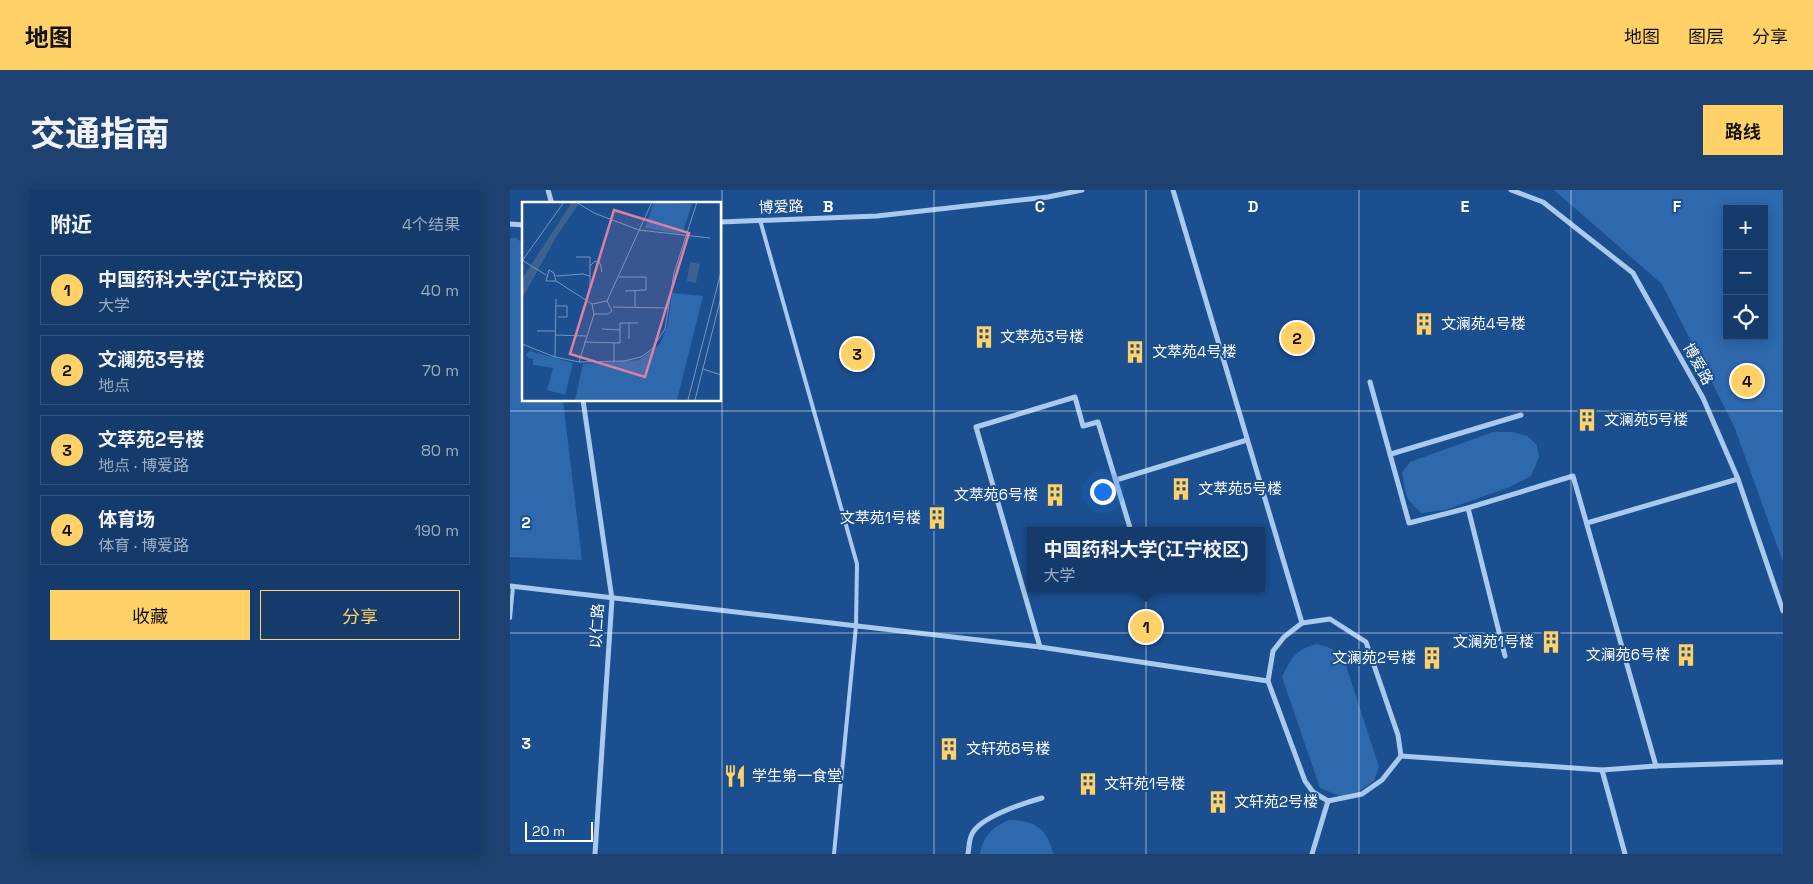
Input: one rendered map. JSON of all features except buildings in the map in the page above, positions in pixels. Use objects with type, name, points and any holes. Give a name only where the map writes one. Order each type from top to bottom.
[{"type":"street","name":"博爱路","points":[[721,222],[877,216],[1048,197],[1082,190]]},
{"type":"street","points":[[1173,190],[1302,623]]},
{"type":"street","name":"博爱路","points":[[1511,190],[1544,202],[1633,274],[1703,398],[1738,479],[1783,611]]},
{"type":"street","points":[[1370,382],[1410,523],[1468,508],[1573,476],[1656,766]]},
{"type":"street","points":[[1040,647],[976,427],[1075,397],[1083,426],[1098,422],[1130,527]]},
{"type":"street","name":"以仁路","points":[[583,401],[612,599],[595,854]]},
{"type":"street","points":[[1391,454],[1521,415]]},
{"type":"street","points":[[1116,480],[1247,440]]},
{"type":"street","points":[[1587,523],[1738,479]]},
{"type":"street","points":[[1468,508],[1506,656]]},
{"type":"street","points":[[511,587],[1040,647],[1268,681]]},
{"type":"street","points":[[1330,620],[1366,642],[1398,735],[1401,756],[1382,780],[1362,794],[1328,801],[1313,792],[1305,781],[1268,681],[1273,651],[1284,637],[1302,623],[1330,620]]},
{"type":"street","points":[[1401,756],[1602,770],[1656,766],[1783,762]]},
{"type":"street","points":[[1602,770],[1625,854]]},
{"type":"street","points":[[968,854],[972,834],[988,819],[1022,804],[1042,798]]},
{"type":"street","points":[[1312,854],[1328,801]]},
{"type":"lane","points":[[760,220],[856,564],[856,626],[834,854]]},
{"type":"lane","points":[[510,618],[511,587]]},
{"type":"shaded area","points":[[1554,190],[1783,190],[1783,562],[1734,426],[1662,284]]},
{"type":"shaded area","points":[[510,238],[516,238],[522,242],[522,401],[563,401],[582,560],[510,557]]},
{"type":"shaded area","points":[[1493,432],[1513,432],[1527,436],[1537,445],[1539,457],[1531,476],[1510,487],[1445,510],[1421,513],[1408,498],[1405,491],[1402,473],[1410,462]]},
{"type":"shaded area","points":[[1317,644],[1330,648],[1343,656],[1379,767],[1374,781],[1358,792],[1340,796],[1320,788],[1282,677],[1295,655]]},
{"type":"shaded area","points":[[1009,820],[1033,824],[1048,838],[1053,854],[980,854],[983,842],[989,833]]},
{"type":"place","name":"文澜苑4号楼","points":[[1424,324]]},
{"type":"place","name":"文萃苑3号楼","points":[[984,337]]},
{"type":"place","name":"文澜苑3号楼","points":[[1297,338]]},
{"type":"place","name":"文萃苑4号楼","points":[[1135,352]]},
{"type":"place","name":"文萃苑2号楼","points":[[857,354]]},
{"type":"place","name":"体育场","points":[[1747,381]]},
{"type":"place","name":"文澜苑5号楼","points":[[1587,420]]},
{"type":"place","name":"文萃苑5号楼","points":[[1181,489]]},
{"type":"place","name":"文萃苑6号楼","points":[[1055,495]]},
{"type":"place","name":"文萃苑1号楼","points":[[937,518]]},
{"type":"place","name":"中国药科大学(江宁校区)","points":[[1146,627]]},
{"type":"place","name":"文澜苑1号楼","points":[[1551,642]]},
{"type":"place","name":"文澜苑6号楼","points":[[1686,655]]},
{"type":"place","name":"文澜苑2号楼","points":[[1432,658]]},
{"type":"place","name":"文轩苑8号楼","points":[[949,749]]},
{"type":"place","name":"学生第一食堂","points":[[735,776]]},
{"type":"place","name":"文轩苑1号楼","points":[[1088,784]]},
{"type":"place","name":"文轩苑2号楼","points":[[1218,802]]}]
